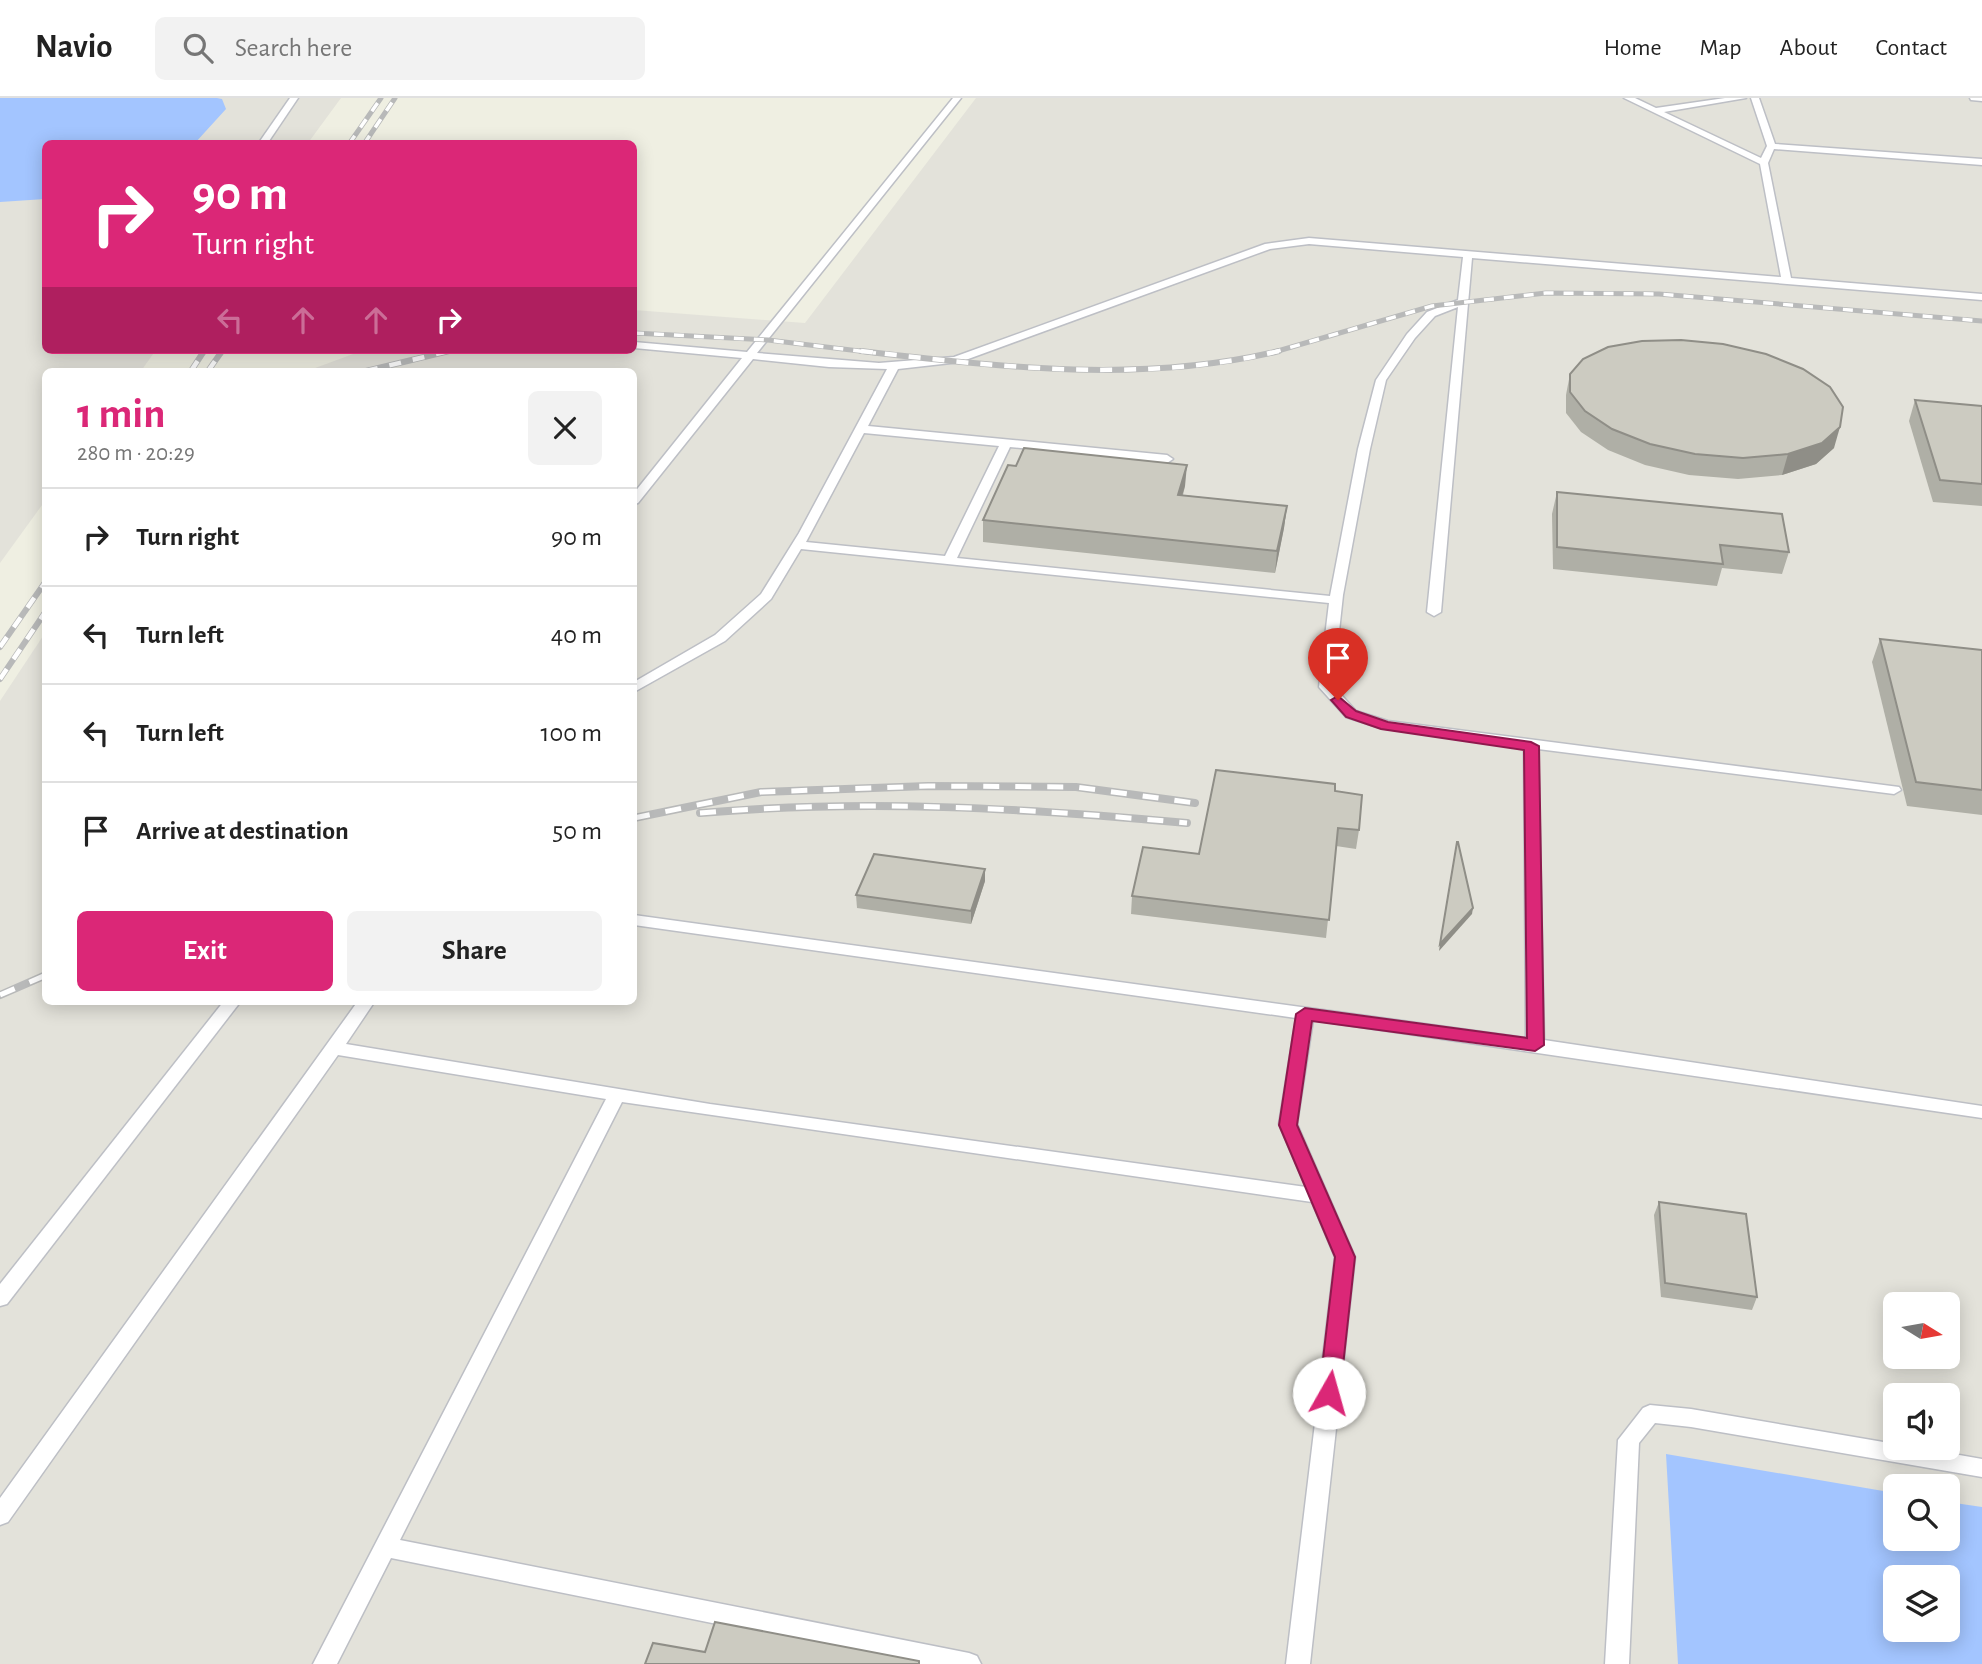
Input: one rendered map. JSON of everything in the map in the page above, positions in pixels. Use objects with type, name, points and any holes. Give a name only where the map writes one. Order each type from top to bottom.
[{"type":"lane","points":[[265,140],[294,98]]},
{"type":"lane","points":[[637,496],[957,98]]},
{"type":"lane","points":[[1628,98],[1764,163]]},
{"type":"lane","points":[[1654,111],[1742,98]]},
{"type":"lane","points":[[1755,98],[1771,146],[1764,163],[1786,280]]},
{"type":"lane","points":[[1974,98],[1982,99]]},
{"type":"lane","points":[[1771,146],[1982,162]]},
{"type":"lane","points":[[637,345],[837,366],[893,368],[956,360],[1268,246],[1349,242],[1982,297]]},
{"type":"lane","points":[[1434,612],[1468,253]]},
{"type":"lane","points":[[1462,302],[1431,314],[1411,335],[1381,380],[1364,449],[1336,600],[1326,687],[1351,714],[1386,726],[1894,790]]},
{"type":"lane","points":[[637,686],[720,638],[766,596],[862,429],[893,368]]},
{"type":"lane","points":[[862,429],[1167,459]]},
{"type":"lane","points":[[949,561],[1006,443]]},
{"type":"lane","points":[[797,545],[1336,600]]},
{"type":"lane","points":[[1531,746],[1535,1045]]},
{"type":"lane","points":[[637,920],[1535,1045],[1982,1112]]},
{"type":"lane","points":[[0,1298],[6,1282],[230,1005]]},
{"type":"lane","points":[[0,1515],[364,1005]]},
{"type":"lane","points":[[1298,1664],[1345,1257],[1288,1125],[1305,1014]]},
{"type":"lane","points":[[334,1048],[723,1112],[1318,1196]]},
{"type":"lane","points":[[325,1664],[618,1093]]},
{"type":"lane","points":[[1617,1664],[1629,1440],[1650,1414],[1691,1418],[1982,1468]]},
{"type":"lane","points":[[385,1547],[969,1664]]},
{"type":"shaded area","points":[[0,98],[341,98],[310,140],[42,140],[42,354],[153,354],[143,368],[42,368],[42,505],[0,563]]},
{"type":"shaded area","points":[[976,98],[1982,98],[1982,1664],[0,1664],[0,701],[42,638],[42,1005],[637,1005],[637,368],[315,368],[353,354],[637,354],[637,310],[805,323]]},
{"type":"water","points":[[0,98],[222,99],[226,109],[198,140],[42,140],[42,199],[0,202]]},
{"type":"water","points":[[1666,1454],[1883,1491],[1883,1551],[1960,1551],[1960,1504],[1982,1507],[1982,1664],[1678,1664]]},
{"type":"building","points":[[1681,340],[1723,344],[1766,354],[1803,369],[1830,387],[1843,407],[1840,427],[1822,443],[1788,454],[1743,458],[1695,454],[1650,444],[1612,429],[1585,411],[1570,392],[1570,374],[1583,359],[1608,347],[1642,341]]},
{"type":"building","points":[[1915,400],[1982,406],[1982,484],[1940,480]]},
{"type":"building","points":[[1024,448],[1187,465],[1178,495],[1287,506],[1277,551],[983,520],[1008,465],[1016,466]]},
{"type":"building","points":[[1557,492],[1782,514],[1789,552],[1720,545],[1723,564],[1557,547]]},
{"type":"building","points":[[1880,639],[1982,650],[1982,790],[1916,782]]},
{"type":"building","points":[[1216,770],[1335,784],[1335,791],[1362,795],[1359,830],[1338,828],[1329,920],[1132,896],[1143,847],[1199,854]]},
{"type":"building","points":[[1457,842],[1473,908],[1440,944]]},
{"type":"building","points":[[874,854],[985,869],[971,911],[856,895]]},
{"type":"building","points":[[1659,1202],[1746,1214],[1757,1297],[1665,1283]]},
{"type":"building","points":[[715,1622],[919,1661],[919,1664],[645,1664],[653,1643],[705,1652]]},
{"type":"railway","points":[[352,140],[381,98]]},
{"type":"railway","points":[[367,140],[395,98]]},
{"type":"railway","points":[[1276,352],[1432,306],[1546,293],[1659,294],[1982,321]]},
{"type":"railway","points":[[637,333],[768,340],[876,353]]},
{"type":"railway","points":[[861,351],[1018,367],[1123,370],[1227,361],[1276,352]]},
{"type":"railway","points":[[1271,353],[1276,352]]},
{"type":"railway","points":[[193,368],[202,354]]},
{"type":"railway","points":[[210,368],[220,354]]},
{"type":"railway","points":[[378,368],[437,354]]},
{"type":"railway","points":[[0,647],[42,587]]},
{"type":"railway","points":[[0,679],[42,617]]},
{"type":"railway","points":[[637,817],[761,792],[928,786],[1076,787],[1195,803]]},
{"type":"railway","points":[[700,813],[822,807],[944,807],[1187,823]]},
{"type":"railway","points":[[0,995],[42,977]]},
{"type":"route","points":[[1329,1393],[1345,1257],[1288,1125],[1305,1014],[1535,1045],[1531,746],[1386,726],[1351,714],[1338,700]]}]
